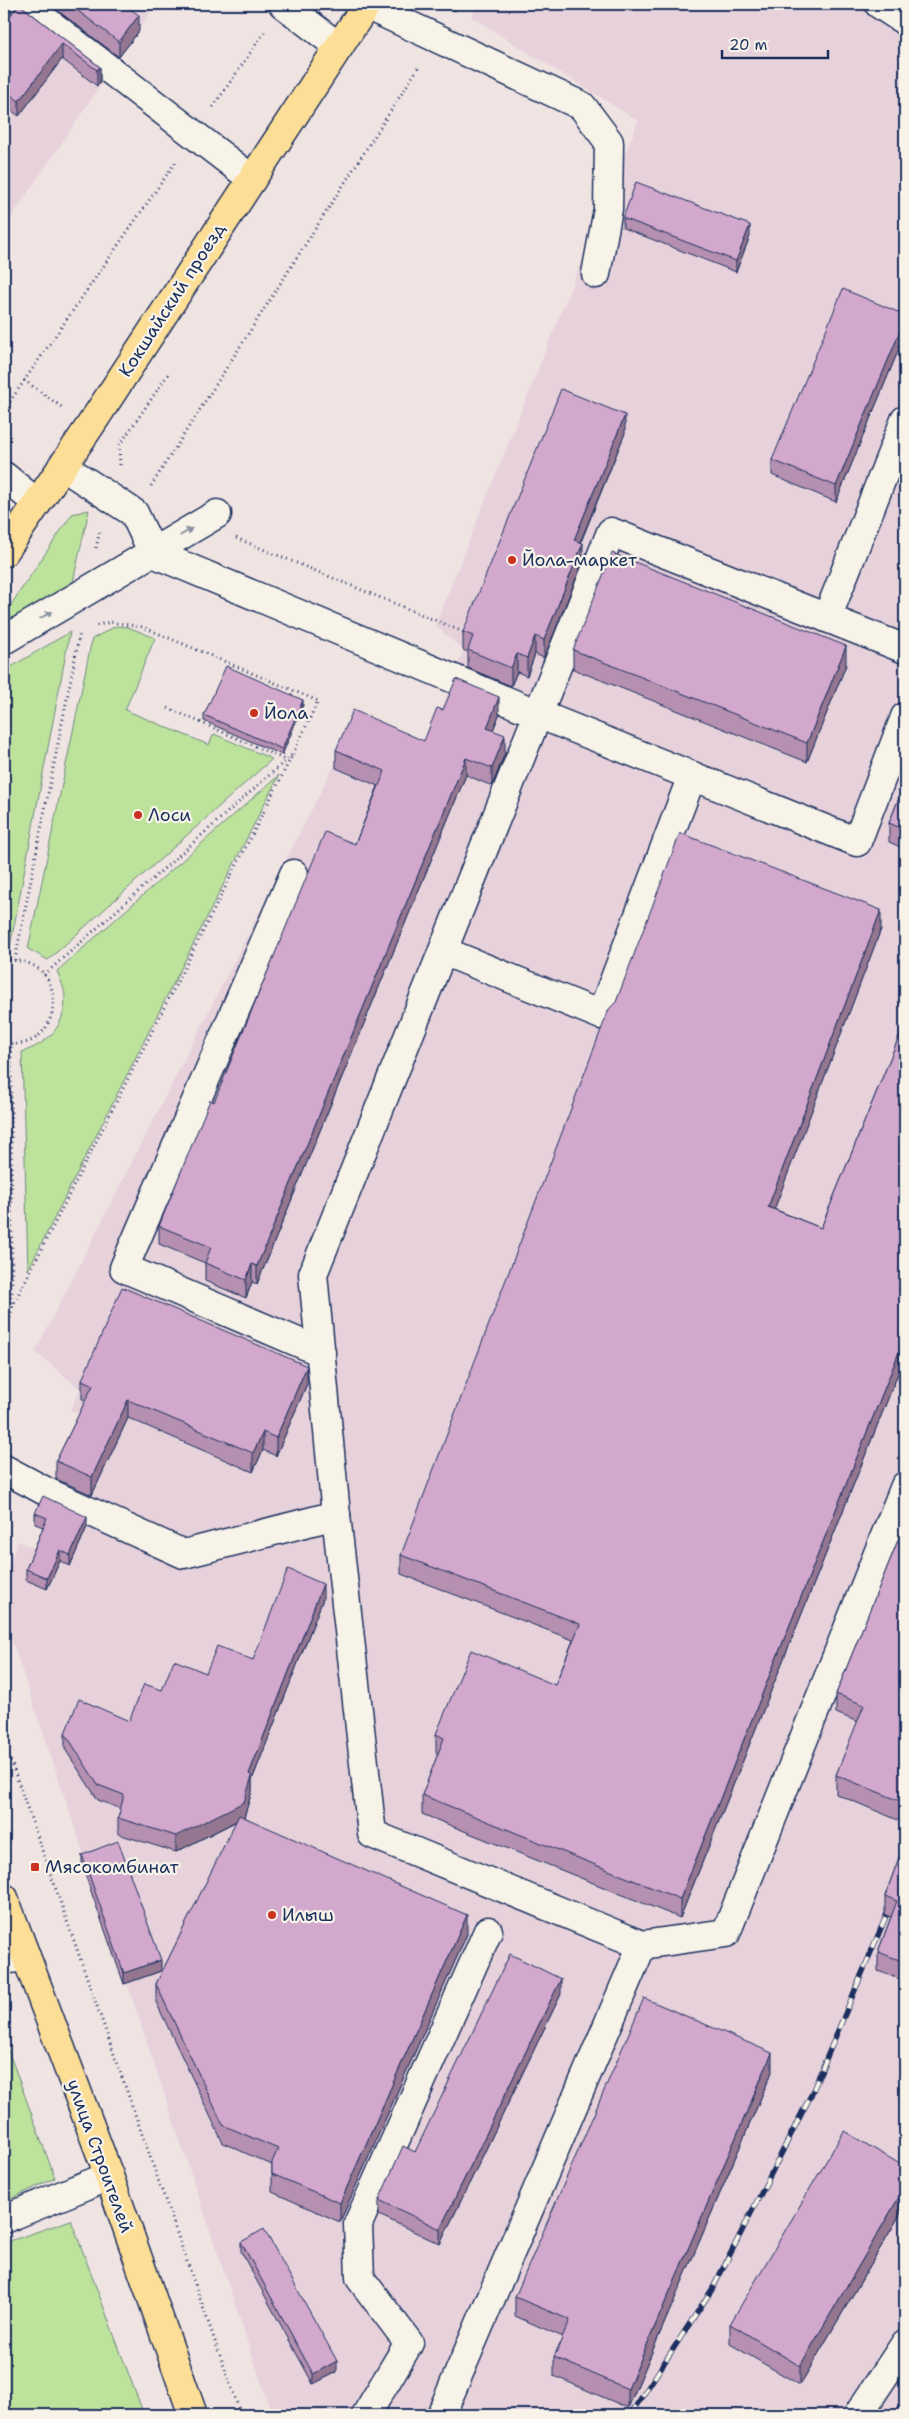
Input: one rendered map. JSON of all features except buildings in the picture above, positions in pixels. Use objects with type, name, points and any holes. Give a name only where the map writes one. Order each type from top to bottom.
[{"type":"main road","name":"Кокшайский проезд","points":[[4,552],[366,4]]},
{"type":"main road","name":"улица Строителей","points":[[4,1898],[15,1959],[109,2176],[193,2415]]},
{"type":"street","points":[[24,4],[252,179]]},
{"type":"street","points":[[284,4],[339,47]]},
{"type":"street","points":[[366,4],[582,106],[609,142],[608,209],[596,274]]},
{"type":"street","points":[[880,4],[905,21]]},
{"type":"street","points":[[827,618],[905,420]]},
{"type":"street","points":[[62,466],[134,513],[153,553],[538,714],[857,842],[905,717]]},
{"type":"street","points":[[4,476],[37,503]]},
{"type":"street","points":[[4,640],[153,553],[208,518]]},
{"type":"street","points":[[905,649],[611,532],[313,1274],[336,1515],[372,1834],[642,1945],[726,1933],[905,1486]]},
{"type":"street","points":[[442,951],[601,1015],[692,776]]},
{"type":"street","points":[[294,874],[124,1268],[321,1352]]},
{"type":"street","points":[[4,1469],[49,1493],[184,1554],[336,1515]]},
{"type":"street","points":[[366,2415],[408,2343],[360,2278],[358,2224],[488,1931]]},
{"type":"street","points":[[441,2415],[642,1945]]},
{"type":"street","points":[[4,2219],[109,2176]]},
{"type":"street","points":[[858,2415],[905,2344]]},
{"type":"path","points":[[211,111],[284,4]]},
{"type":"path","points":[[147,493],[458,4]]},
{"type":"path","points":[[4,410],[182,152]]},
{"type":"path","points":[[121,474],[119,446],[169,373]]},
{"type":"path","points":[[24,380],[66,410]]},
{"type":"path","points":[[208,518],[469,634]]},
{"type":"path","points":[[95,555],[100,529]]},
{"type":"path","points":[[12,1307],[294,752],[318,701],[143,628],[110,622],[88,628]]},
{"type":"path","points":[[15,960],[81,629]]},
{"type":"path","points":[[168,708],[286,760]]},
{"type":"path","points":[[44,975],[294,752]]},
{"type":"path","points":[[4,961],[15,960],[35,967],[44,975],[52,988],[54,1003],[46,1028],[34,1039],[25,1043],[11,1044],[4,1042]]},
{"type":"path","points":[[4,1347],[12,1307],[11,1044]]},
{"type":"path","points":[[4,1742],[241,2415]]},
{"type":"shaded area","points":[[4,4],[156,4],[4,228]]},
{"type":"shaded area","points":[[479,4],[905,4],[905,2415],[272,2415],[4,1617],[4,1578],[18,1541],[38,1550],[47,1529],[35,1524],[86,1418],[70,1410],[80,1389],[35,1352],[353,728],[424,758],[463,650],[435,625],[638,121],[471,17]]},
{"type":"green space","points":[[89,510],[73,582],[4,630],[4,615],[72,514]]},
{"type":"green space","points":[[116,626],[128,627],[155,638],[125,710],[209,745],[214,734],[272,759],[48,960],[28,949],[92,639]]},
{"type":"green space","points":[[70,632],[10,947],[4,948],[4,671]]},
{"type":"green space","points":[[279,775],[28,1270],[22,1052],[47,1039],[62,1018],[65,995],[57,971]]},
{"type":"green space","points":[[4,1134],[8,1281],[4,1284]]},
{"type":"green space","points":[[4,2039],[55,2178],[4,2202]]},
{"type":"green space","points":[[71,2220],[144,2415],[8,2415],[4,2404],[4,2243]]},
{"type":"railway","points":[[630,2415],[713,2288],[811,2095],[892,1902]]},
{"type":"place","name":"Йола-маркет","points":[[512,560]]},
{"type":"place","name":"Йола","points":[[254,713]]},
{"type":"place","name":"Лоси","points":[[138,815]]},
{"type":"place","name":"Мясокомбинат","points":[[35,1867]]},
{"type":"place","name":"Илыш","points":[[272,1915]]}]
